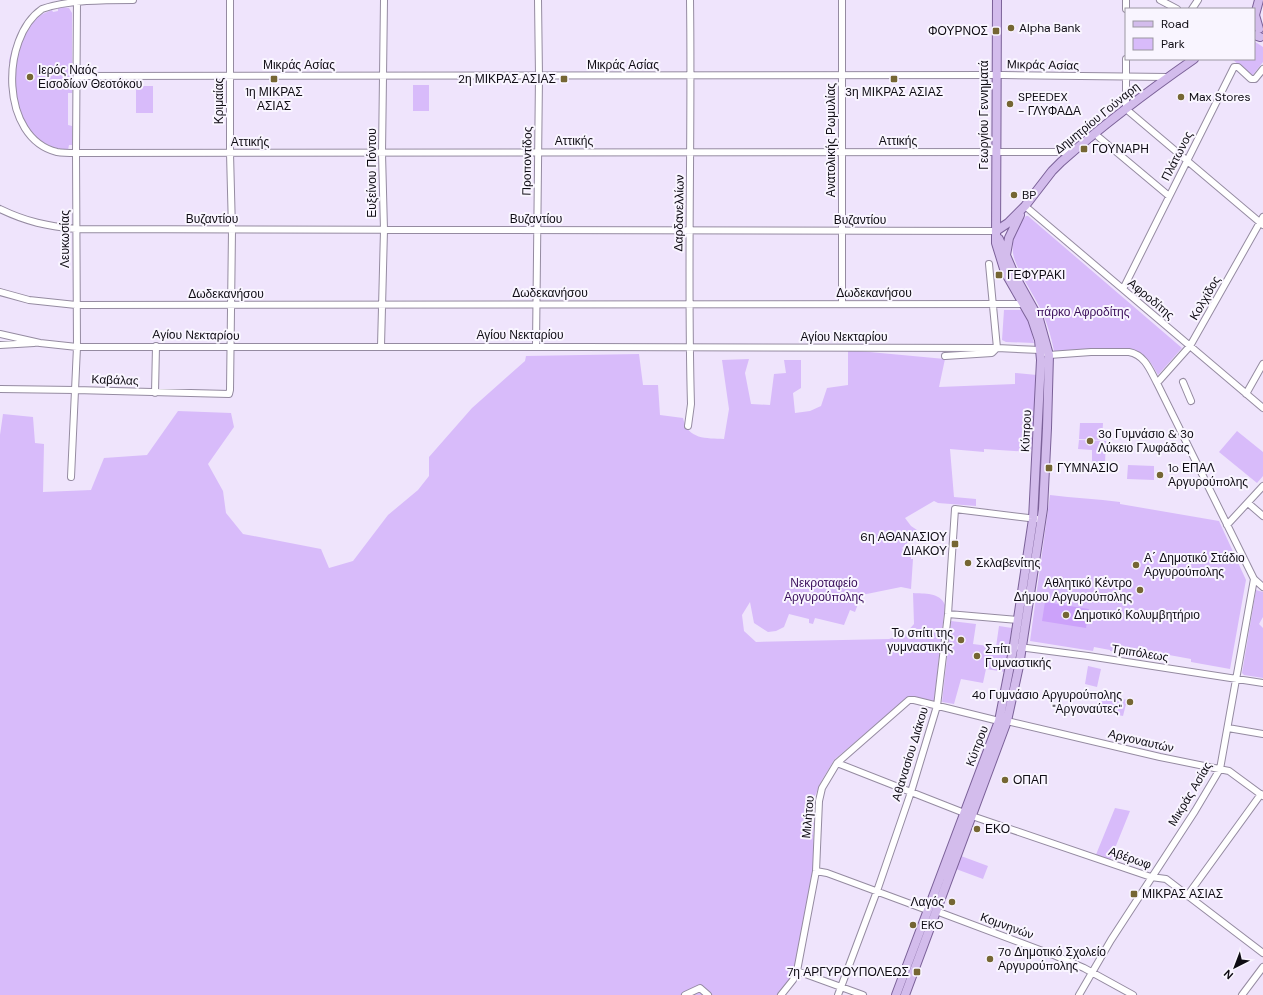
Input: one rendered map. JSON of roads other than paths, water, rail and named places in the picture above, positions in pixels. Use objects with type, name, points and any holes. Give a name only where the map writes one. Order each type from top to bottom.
[{"type":"main road","name":"Γεωργίου Γεννηματά","points":[[997,0],[996,244],[1005,272],[1035,325],[1040,350]]},
{"type":"main road","points":[[1251,8],[1258,0]]},
{"type":"main road","points":[[1258,0],[1255,15],[1258,33]]},
{"type":"main road","name":"Δημητρίου Γούναρη","points":[[1025,206],[1052,171],[1072,152],[1126,109],[1193,60]]},
{"type":"main road","points":[[996,231],[1008,223],[1025,206]]},
{"type":"main road","points":[[1006,255],[1009,238],[1025,206]]},
{"type":"main road","name":"Γεωργίου Γεννηματά","points":[[996,231],[1016,277],[1038,319],[1049,355]]},
{"type":"main road","name":"Κύπρου","points":[[1018,646],[1018,620],[1033,519],[1041,374],[1040,350]]},
{"type":"main road","name":"Κύπρου","points":[[905,995],[932,911],[1003,721],[1041,520],[1047,430],[1049,355]]},
{"type":"main road","name":"Κύπρου","points":[[896,995],[932,911]]},
{"type":"street","points":[[15,33],[28,19],[43,9],[61,3],[78,0],[133,0]]},
{"type":"street","name":"Λευκωσίας","points":[[71,477],[77,347],[76,153],[78,0]]},
{"type":"street","name":"Κριμαίας","points":[[229,394],[232,230],[230,152],[230,0]]},
{"type":"street","name":"Ευξείνου Πόντου","points":[[381,346],[384,230],[382,152],[384,0]]},
{"type":"street","name":"Προποντίδος","points":[[536,346],[539,76],[538,0]]},
{"type":"street","name":"Δαρδανελλίων","points":[[688,426],[691,404],[689,304],[691,152],[690,0]]},
{"type":"street","name":"Ανατολικής Ρωμυλίας","points":[[842,0],[842,304]]},
{"type":"street","points":[[1160,0],[1175,8]]},
{"type":"street","points":[[1126,60],[1126,109],[1262,221]]},
{"type":"street","name":"Πλάτωνος","points":[[1122,289],[1188,161],[1234,67],[1238,67],[1251,79],[1255,79],[1263,69]]},
{"type":"street","name":"Μικράς Ασίας","points":[[77,76],[996,75],[1168,77]]},
{"type":"street","name":"Αττικής","points":[[12,115],[20,128],[37,143],[56,151],[76,153],[1072,152]]},
{"type":"street","points":[[1095,134],[1169,196]]},
{"type":"street","name":"Αφροδίτης","points":[[1025,206],[1263,408]]},
{"type":"street","name":"Βυζαντίου","points":[[0,209],[18,218],[44,225],[76,229],[996,231]]},
{"type":"street","name":"Κολχίδος","points":[[1157,383],[1190,346],[1262,221]]},
{"type":"street","points":[[945,356],[992,353],[996,348],[990,264]]},
{"type":"street","name":"Δωδεκανήσου","points":[[0,292],[29,300],[76,305],[1024,304]]},
{"type":"street","name":"Αγίου Νεκταρίου","points":[[0,334],[40,343],[77,347],[536,346],[996,348],[1040,350]]},
{"type":"street","points":[[0,345],[40,343]]},
{"type":"street","points":[[156,346],[156,393]]},
{"type":"street","points":[[1040,350],[1049,355],[1091,352],[1129,352],[1135,353],[1144,361],[1157,383],[1254,579],[1263,587]]},
{"type":"street","points":[[1246,394],[1263,364]]},
{"type":"street","points":[[1183,382],[1191,401]]},
{"type":"street","name":"Καβάλας","points":[[0,390],[75,390],[229,394]]},
{"type":"street","points":[[1227,525],[1263,486]]},
{"type":"street","points":[[1248,503],[1263,516]]},
{"type":"street","name":"Αθανασίου Διάκου","points":[[838,995],[877,891],[911,792],[937,706],[948,614],[955,509],[1033,519]]},
{"type":"street","points":[[1033,519],[1041,520]]},
{"type":"street","name":"Μικράς Ασίας","points":[[1079,995],[1110,942],[1195,811],[1220,769],[1254,579]]},
{"type":"street","points":[[948,614],[1018,620]]},
{"type":"street","name":"Τριπόλεως","points":[[1018,646],[1263,683]]},
{"type":"street","name":"Μιλήτου","points":[[781,995],[797,971],[816,871],[820,795],[825,782],[837,763],[909,700],[937,706]]},
{"type":"street","name":"Αργοναυτών","points":[[937,706],[1160,757],[1229,771],[1262,795]]},
{"type":"street","points":[[1228,728],[1263,734]]},
{"type":"street","name":"Αβέρωφ","points":[[837,763],[968,814],[1151,877],[1166,879],[1263,953]]},
{"type":"street","points":[[1187,896],[1262,795]]},
{"type":"street","name":"Κομνηνών","points":[[816,871],[826,873],[877,891],[1056,956],[1084,968],[1133,995]]},
{"type":"street","points":[[1242,995],[1263,967]]},
{"type":"street","points":[[797,971],[863,995]]},
{"type":"street","points":[[685,995],[700,988],[708,995]]},
{"type":"place","name":"Alpha Bank","points":[[1011,28]]},
{"type":"place","name":"ΦΟΥΡΝΟΣ","points":[[996,31]]},
{"type":"place","name":"Ιερός Ναός Εισοδίων Θεοτόκου","points":[[30,77]]},
{"type":"place","name":"1η ΜΙΚΡΑΣ ΑΣΙΑΣ","points":[[274,79]]},
{"type":"place","name":"2η ΜΙΚΡΑΣ ΑΣΙΑΣ","points":[[564,79]]},
{"type":"place","name":"3η ΜΙΚΡΑΣ ΑΣΙΑΣ","points":[[894,79]]},
{"type":"place","name":"Max Stores","points":[[1181,97]]},
{"type":"place","name":"SPEEDEX - ΓΛΥΦΑΔΑ","points":[[1010,104]]},
{"type":"place","name":"ΓΟΥΝΑΡΗ","points":[[1084,149]]},
{"type":"place","name":"BP","points":[[1014,195]]},
{"type":"place","name":"ΓΕΦΥΡΑΚΙ","points":[[999,275]]},
{"type":"place","name":"3ο Γυμνάσιο & 3ο Λύκειο Γλυφάδας","points":[[1090,441]]},
{"type":"place","name":"ΓΥΜΝΑΣΙΟ","points":[[1049,468]]},
{"type":"place","name":"1o ΕΠΑΛ Αργυρούπολης","points":[[1160,475]]},
{"type":"place","name":"6η ΑΘΑΝΑΣΙΟΥ ΔΙΑΚΟΥ","points":[[955,544]]},
{"type":"place","name":"Σκλαβενίτης","points":[[968,563]]},
{"type":"place","name":"Α΄ Δημοτικό Στάδιο Αργυρούπολης","points":[[1136,565]]},
{"type":"place","name":"Αθλητικό Κέντρο Δήμου Αργυρούπολης","points":[[1140,590]]},
{"type":"place","name":"Δημοτικό Κολυμβητήριο","points":[[1066,615]]},
{"type":"place","name":"Το σπίτι της γυμναστικής","points":[[961,640]]},
{"type":"place","name":"Σπίτι Γυμναστικής","points":[[977,656]]},
{"type":"place","name":"4ο Γυμνάσιο Αργυρούπολης \"Αργοναύτες\"","points":[[1130,702]]},
{"type":"place","name":"ΟΠΑΠ","points":[[1005,780]]},
{"type":"place","name":"ΕΚΟ","points":[[977,829]]},
{"type":"place","name":"ΜΙΚΡΑΣ ΑΣΙΑΣ","points":[[1134,894]]},
{"type":"place","name":"Λαγός","points":[[952,902]]},
{"type":"place","name":"EKO","points":[[913,925]]},
{"type":"place","name":"7ο Δημοτικό Σχολείο Αργυρούπολης","points":[[990,959]]},
{"type":"place","name":"7η ΑΡΓΥΡΟΥΠΟΛΕΩΣ","points":[[917,972]]},
{"type":"park label","name":"πάρκο Αφροδίτης","points":[[1083,312]]},
{"type":"park label","name":"Νεκροταφείο Αργυρούπολης","points":[[824,590]]}]
